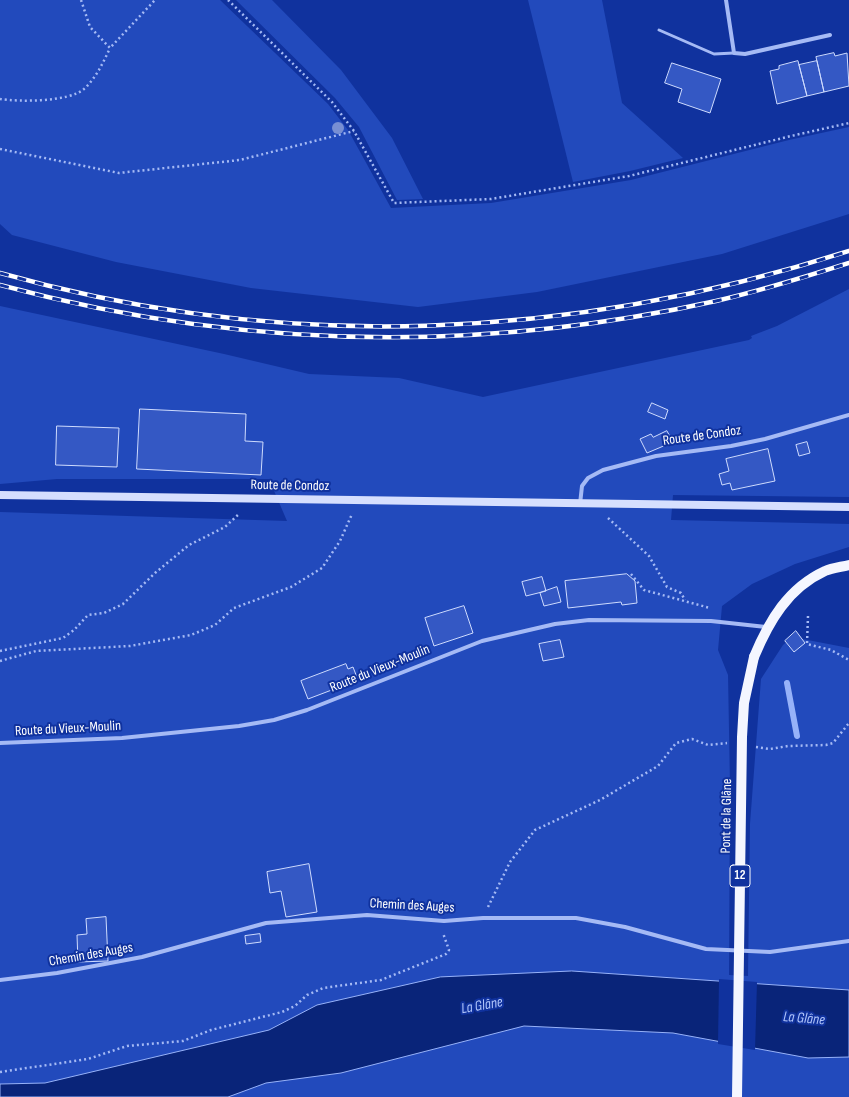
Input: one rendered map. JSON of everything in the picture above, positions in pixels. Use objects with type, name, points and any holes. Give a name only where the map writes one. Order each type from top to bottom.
[{"type":"main road","name":"Route de Condoz","points":[[0,495],[849,507]]},
{"type":"main road","name":"12","points":[[766,627],[780,608],[800,587],[825,571],[849,565]]},
{"type":"main road","name":"Pont de la Glâne","points":[[737,1097],[742,737],[744,703],[754,657],[766,627]]},
{"type":"street","points":[[726,0],[734,53],[745,54],[830,35]]},
{"type":"street","name":"Route de Condoz","points":[[580,504],[582,486],[588,478],[603,470],[656,456],[731,446],[765,439],[849,415]]},
{"type":"street","name":"Route du Vieux-Moulin","points":[[0,743],[122,738],[239,726],[274,720],[307,710],[482,641],[555,624],[589,620],[711,620],[766,627]]},
{"type":"street","name":"Chemin des Auges","points":[[0,980],[57,973],[142,957],[266,923],[367,915],[444,921],[483,918],[576,918],[625,927],[706,949],[770,952],[849,941]]},
{"type":"lane","points":[[659,30],[714,54],[734,53]]},
{"type":"path","points":[[81,0],[90,28],[110,48]]},
{"type":"path","points":[[0,99],[15,102],[43,99],[67,96],[83,90],[96,75],[110,48],[155,0]]},
{"type":"path","points":[[228,0],[332,102],[354,131],[394,203],[491,199],[629,176],[849,123]]},
{"type":"path","points":[[0,149],[118,173],[240,160],[354,131]]},
{"type":"path","points":[[0,651],[62,638],[74,630],[88,615],[104,613],[123,604],[155,573],[189,545],[225,527],[239,514],[246,498]]},
{"type":"path","points":[[0,661],[36,651],[130,646],[191,635],[215,625],[234,608],[291,587],[322,568],[340,541],[351,518],[354,500]]},
{"type":"path","points":[[608,518],[649,556],[667,587],[681,593],[685,600]]},
{"type":"path","points":[[631,574],[644,590],[710,607],[711,620]]},
{"type":"path","points":[[808,616],[807,644],[831,650],[849,660]]},
{"type":"path","points":[[755,746],[770,749],[788,746],[826,745],[833,743],[849,723]]},
{"type":"path","points":[[483,918],[510,862],[535,830],[600,800],[658,766],[676,743],[692,739],[708,745],[732,743]]},
{"type":"path","points":[[0,1072],[88,1059],[127,1046],[183,1041],[211,1030],[282,1012],[295,1006],[307,995],[323,988],[381,980],[446,954],[449,950],[447,940]]},
{"type":"shaded area","points":[[0,0],[220,0],[328,104],[348,130],[391,208],[491,203],[631,180],[789,140],[849,127],[849,214],[722,254],[537,292],[418,307],[251,288],[116,262],[12,235],[0,224]]},
{"type":"shaded area","points":[[236,0],[272,0],[341,70],[392,138],[423,199],[397,200],[359,127],[335,98]]},
{"type":"shaded area","points":[[528,0],[602,0],[622,103],[683,158],[630,171],[573,182]]},
{"type":"shaded area","points":[[849,289],[849,497],[673,495],[671,520],[849,524],[849,547],[795,564],[752,584],[722,606],[718,650],[728,675],[730,786],[729,975],[748,976],[750,824],[761,679],[783,645],[792,637],[849,648],[849,1097],[0,1097],[0,512],[287,521],[269,479],[57,479],[0,484],[0,306],[224,354],[309,374],[399,378],[483,397],[749,340],[752,338],[751,336],[777,326]]},
{"type":"water","name":"La Glâne","points":[[572,971],[849,990],[849,1057],[808,1058],[673,1033],[524,1026],[341,1073],[266,1083],[228,1097],[0,1097],[0,1084],[45,1083],[269,1030],[317,1005],[440,977]]},
{"type":"pier","points":[[719,979],[757,982],[755,1050],[718,1044]]},
{"type":"building","points":[[834,53],[835,56],[847,53],[849,86],[824,92],[816,57]]},
{"type":"building","points":[[798,61],[807,96],[777,104],[770,71],[779,69],[779,66]]},
{"type":"building","points":[[817,61],[824,92],[807,96],[799,65]]},
{"type":"building","points":[[672,63],[721,79],[710,113],[678,102],[682,89],[665,83]]},
{"type":"building","points":[[652,403],[668,410],[665,419],[648,412]]},
{"type":"building","points":[[140,409],[246,414],[245,441],[263,442],[261,475],[137,469]]},
{"type":"building","points":[[57,426],[119,428],[117,467],[56,465]]},
{"type":"building","points":[[667,431],[673,442],[647,453],[640,439],[651,434],[653,437]]},
{"type":"building","points":[[807,442],[810,453],[799,456],[796,445]]},
{"type":"building","points":[[768,449],[775,481],[732,490],[730,483],[722,485],[719,474],[729,471],[726,459]]},
{"type":"building","points":[[627,574],[635,581],[637,603],[622,605],[621,602],[568,608],[565,581]]},
{"type":"building","points":[[542,577],[546,591],[526,596],[522,582]]},
{"type":"building","points":[[557,587],[561,602],[544,606],[540,593]]},
{"type":"building","points":[[464,606],[473,633],[434,646],[425,618]]},
{"type":"building","points":[[796,631],[805,643],[794,652],[785,641]]},
{"type":"building","points":[[560,640],[564,657],[543,661],[539,644]]},
{"type":"building","points":[[346,664],[348,669],[353,667],[358,680],[308,699],[301,681]]},
{"type":"building","points":[[309,864],[317,912],[286,917],[281,891],[270,893],[267,872]]},
{"type":"building","points":[[106,917],[108,961],[78,962],[77,935],[87,934],[86,919]]},
{"type":"building","points":[[260,934],[261,942],[246,944],[245,936]]},
{"type":"waterway","points":[[787,683],[797,736]]},
{"type":"railway","points":[[0,273],[106,299],[213,316],[319,325],[426,326],[532,319],[638,304],[744,281],[849,251]]},
{"type":"railway","points":[[0,285],[89,306],[178,322],[267,332],[357,337],[446,336],[536,330],[626,318],[733,297],[783,284],[849,263]]}]
